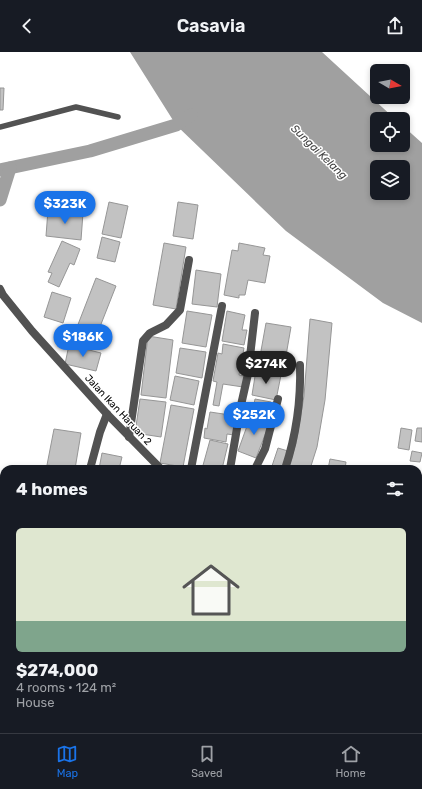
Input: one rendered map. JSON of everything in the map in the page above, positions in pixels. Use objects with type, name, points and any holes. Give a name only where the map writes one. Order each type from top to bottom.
[{"type":"street","points":[[129,437],[143,341],[150,333],[166,325],[180,310],[189,260]]},
{"type":"street","name":"Jalan Ikan Haruan 2","points":[[0,289],[3,295],[32,331],[155,465]]},
{"type":"street","points":[[192,465],[222,306]]},
{"type":"street","points":[[231,465],[241,404],[248,374],[256,313]]},
{"type":"street","points":[[286,465],[291,452],[296,424],[300,365]]},
{"type":"street","points":[[257,465],[265,450],[278,399]]},
{"type":"street","points":[[91,465],[100,432],[107,414]]},
{"type":"lane","points":[[0,127],[76,106],[118,117]]},
{"type":"water","name":"Sungai Kelang","points":[[130,52],[322,52],[370,96],[370,104],[379,104],[387,112],[370,112],[370,152],[410,152],[410,132],[422,143],[422,323],[383,303],[286,231],[176,125]]},
{"type":"building","points":[[0,88],[4,88],[3,110],[0,110]]},
{"type":"building","points":[[109,202],[128,206],[121,238],[102,234]]},
{"type":"building","points":[[178,202],[198,205],[193,239],[173,236]]},
{"type":"building","points":[[48,210],[83,213],[81,240],[46,236]]},
{"type":"building","points":[[102,237],[120,242],[115,262],[97,258]]},
{"type":"building","points":[[62,241],[80,249],[74,265],[70,263],[59,287],[48,282],[52,273],[48,272]]},
{"type":"building","points":[[164,243],[186,247],[176,309],[153,305]]},
{"type":"building","points":[[239,243],[265,248],[263,255],[270,256],[265,283],[248,280],[245,295],[239,295],[239,298],[224,295],[232,250],[238,251]]},
{"type":"building","points":[[196,270],[221,274],[217,307],[192,304]]},
{"type":"building","points":[[96,278],[116,286],[92,347],[72,340]]},
{"type":"building","points":[[52,292],[71,298],[63,323],[44,317]]},
{"type":"building","points":[[187,311],[212,315],[206,347],[182,343]]},
{"type":"building","points":[[227,311],[245,315],[242,330],[247,330],[244,345],[222,341]]},
{"type":"building","points":[[310,319],[332,323],[325,400],[317,447],[311,465],[289,465],[296,443],[304,396]]},
{"type":"building","points":[[266,323],[291,327],[284,367],[276,365],[275,371],[263,369],[264,363],[259,362]]},
{"type":"building","points":[[148,336],[173,340],[166,398],[141,395]]},
{"type":"building","points":[[223,344],[244,348],[239,375],[245,376],[243,387],[223,384],[219,406],[213,405],[217,382],[213,381],[218,353],[222,354]]},
{"type":"building","points":[[69,345],[101,353],[96,371],[65,364]]},
{"type":"building","points":[[180,348],[206,352],[202,378],[176,373]]},
{"type":"building","points":[[256,370],[281,375],[276,400],[252,395]]},
{"type":"building","points":[[175,376],[199,381],[194,405],[170,400]]},
{"type":"building","points":[[140,399],[166,402],[161,437],[135,433]]},
{"type":"building","points":[[255,399],[271,402],[269,412],[253,409]]},
{"type":"building","points":[[171,405],[194,409],[183,465],[160,463]]},
{"type":"building","points":[[210,412],[230,415],[229,422],[236,423],[234,435],[227,434],[226,442],[204,438],[205,428],[207,429]]},
{"type":"building","points":[[251,415],[270,422],[256,458],[238,451]]},
{"type":"building","points":[[401,428],[412,430],[409,450],[398,448]]},
{"type":"building","points":[[417,428],[422,428],[422,442],[415,441]]},
{"type":"building","points":[[54,429],[81,433],[76,465],[47,465]]},
{"type":"building","points":[[210,440],[228,444],[223,465],[203,465]]},
{"type":"building","points":[[278,448],[288,451],[283,465],[272,465]]},
{"type":"building","points":[[412,451],[422,453],[420,462],[410,461]]},
{"type":"building","points":[[102,453],[122,457],[120,465],[100,465]]},
{"type":"building","points":[[330,459],[346,462],[346,465],[329,465]]},
{"type":"waterway","points":[[0,170],[90,151],[176,125],[191,115]]},
{"type":"waterway","points":[[0,200],[10,168]]}]
